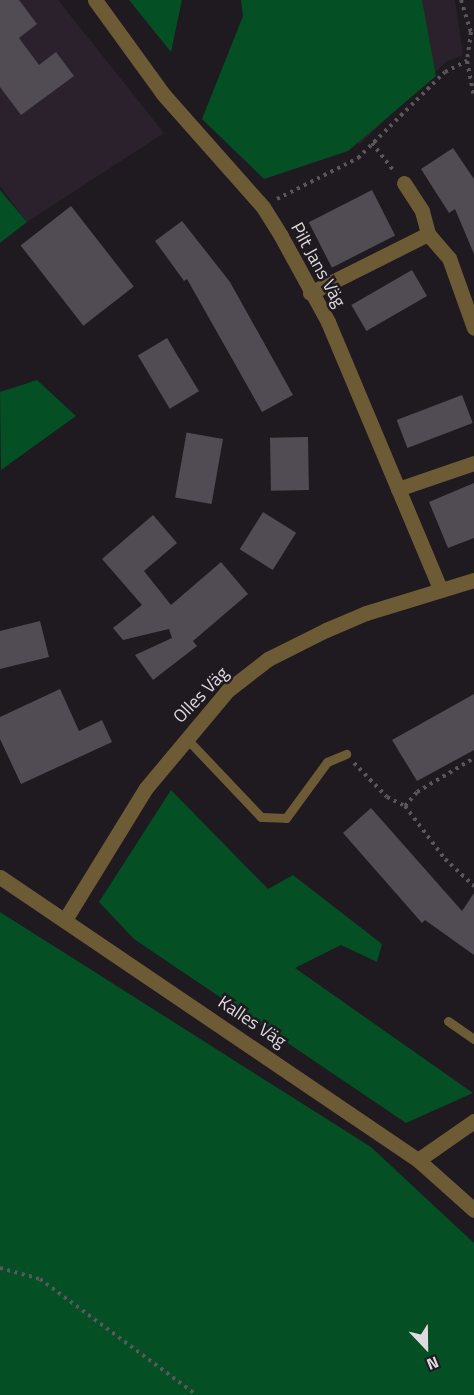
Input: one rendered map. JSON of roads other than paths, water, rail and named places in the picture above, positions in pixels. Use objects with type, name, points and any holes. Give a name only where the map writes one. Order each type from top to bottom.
[{"type":"street","name":"Pilt Jans Väg","points":[[94,0],[164,94],[263,207],[328,322],[440,589]]},
{"type":"street","points":[[404,183],[422,211],[428,234],[448,258],[474,328]]},
{"type":"street","points":[[310,293],[428,234]]},
{"type":"street","points":[[398,489],[474,463]]},
{"type":"street","name":"Olles Väg","points":[[66,918],[146,788],[228,690],[268,659],[366,613],[474,579]]},
{"type":"street","name":"Kalles Väg","points":[[0,877],[66,918],[418,1160],[474,1210]]},
{"type":"street","points":[[418,1160],[474,1121]]},
{"type":"lane","points":[[186,738],[261,817],[286,818],[327,762],[346,754]]},
{"type":"lane","points":[[448,1021],[474,1039]]}]
